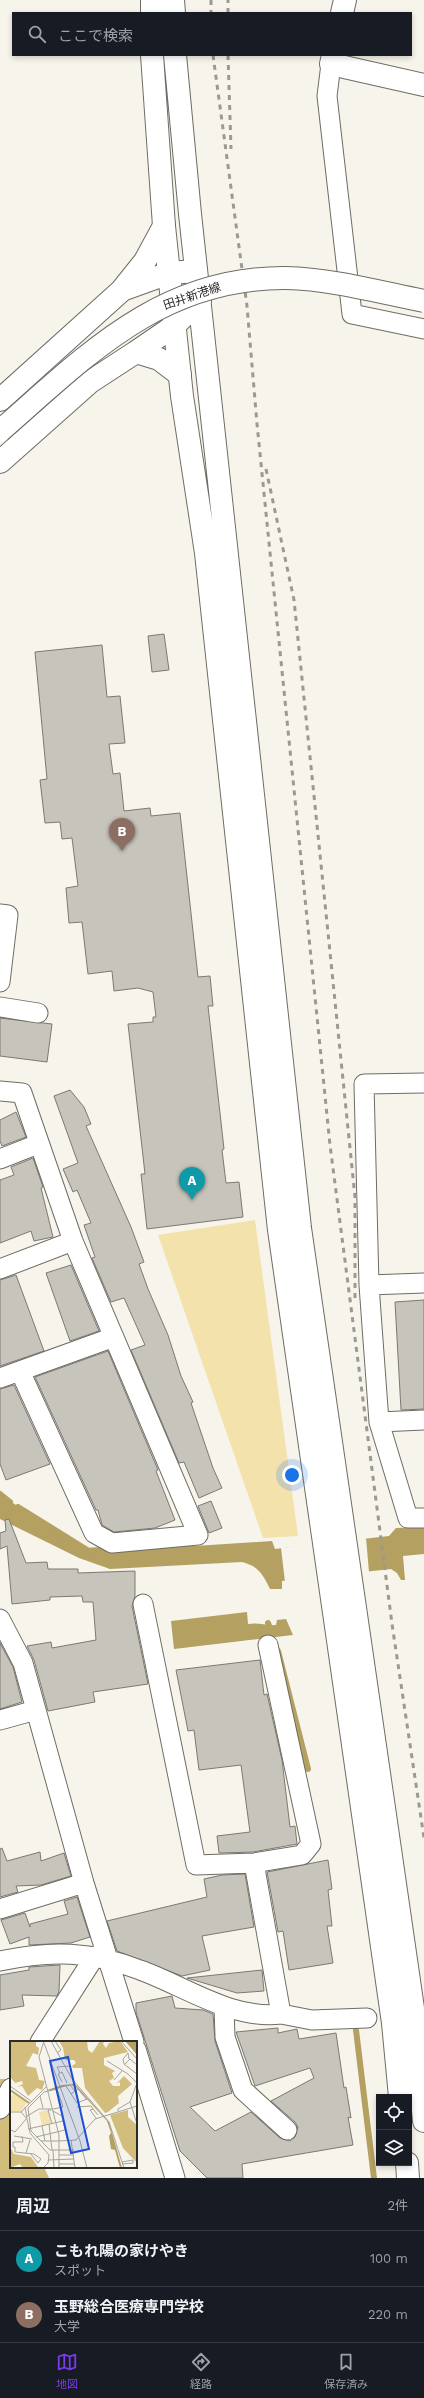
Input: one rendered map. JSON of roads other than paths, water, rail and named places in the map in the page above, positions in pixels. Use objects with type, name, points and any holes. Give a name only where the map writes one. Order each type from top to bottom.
[{"type":"street","points":[[152,0],[152,12]]},
{"type":"street","points":[[173,0],[174,12]]},
{"type":"street","points":[[342,12],[345,0]]},
{"type":"street","points":[[152,56],[164,226],[174,326],[207,561],[278,1215],[393,2023],[400,2094]]},
{"type":"street","points":[[175,56],[196,271],[300,1228],[415,2022],[424,2121]]},
{"type":"street","points":[[424,85],[332,60],[327,96],[352,314],[424,329]]},
{"type":"street","points":[[0,400],[121,291],[145,261],[164,226]]},
{"type":"street","points":[[121,291],[169,273],[196,271]]},
{"type":"street","name":"田井新港線","points":[[0,431],[89,353],[123,328],[160,307],[206,290],[240,282],[288,278],[335,284],[424,301]]},
{"type":"street","points":[[0,462],[90,382],[174,326],[200,300]]},
{"type":"street","points":[[136,352],[159,359],[180,375]]},
{"type":"street","points":[[0,914],[8,915],[0,982]]},
{"type":"street","points":[[0,1007],[38,1013]]},
{"type":"street","points":[[424,1083],[364,1084],[369,1285],[379,1422],[408,1518],[424,1518]]},
{"type":"street","points":[[0,1091],[22,1094],[38,1144],[73,1241],[198,1535],[112,1543],[94,1533],[20,1371]]},
{"type":"street","points":[[0,1159],[38,1144]]},
{"type":"street","points":[[0,1269],[73,1241]]},
{"type":"street","points":[[369,1285],[424,1284]]},
{"type":"street","points":[[0,1378],[114,1337]]},
{"type":"street","points":[[379,1422],[424,1420]]},
{"type":"street","points":[[144,1604],[196,1865],[254,1863],[302,1855],[311,1844],[268,1645]]},
{"type":"street","points":[[0,1619],[23,1663],[84,1883],[102,1957],[134,2041]]},
{"type":"street","points":[[0,1720],[36,1710]]},
{"type":"street","points":[[254,1863],[281,2014]]},
{"type":"street","points":[[0,1909],[84,1883]]},
{"type":"street","points":[[0,1961],[53,1952],[102,1957],[141,1970],[224,2007],[269,2016],[281,2014],[312,2020],[367,2018]]},
{"type":"street","points":[[41,2041],[102,1957]]},
{"type":"street","points":[[224,2007],[225,2037],[242,2090],[287,2130]]},
{"type":"street","points":[[137,2052],[176,2177]]},
{"type":"street","points":[[0,2109],[10,2090]]},
{"type":"street","points":[[407,2166],[408,2178]]},
{"type":"waterway","points":[[0,1494],[10,1502]]},
{"type":"waterway","points":[[18,1507],[92,1553]]},
{"type":"waterway","points":[[268,1623],[272,1633]]},
{"type":"waterway","points":[[278,1651],[308,1769]]},
{"type":"waterway","points":[[356,2030],[374,2178]]},
{"type":"railway","points":[[211,0],[211,12]]},
{"type":"railway","points":[[228,0],[228,12]]},
{"type":"railway","points":[[213,56],[247,306],[257,424],[330,1145],[392,1624],[424,1838]]},
{"type":"railway","points":[[228,56],[231,149]]},
{"type":"railway","points":[[266,469],[294,600],[355,1197],[355,1302]]},
{"type":"place","name":"玉野総合医療専門学校","points":[[122,851]]},
{"type":"place","name":"こもれ陽の家けやき","points":[[192,1200]]}]
